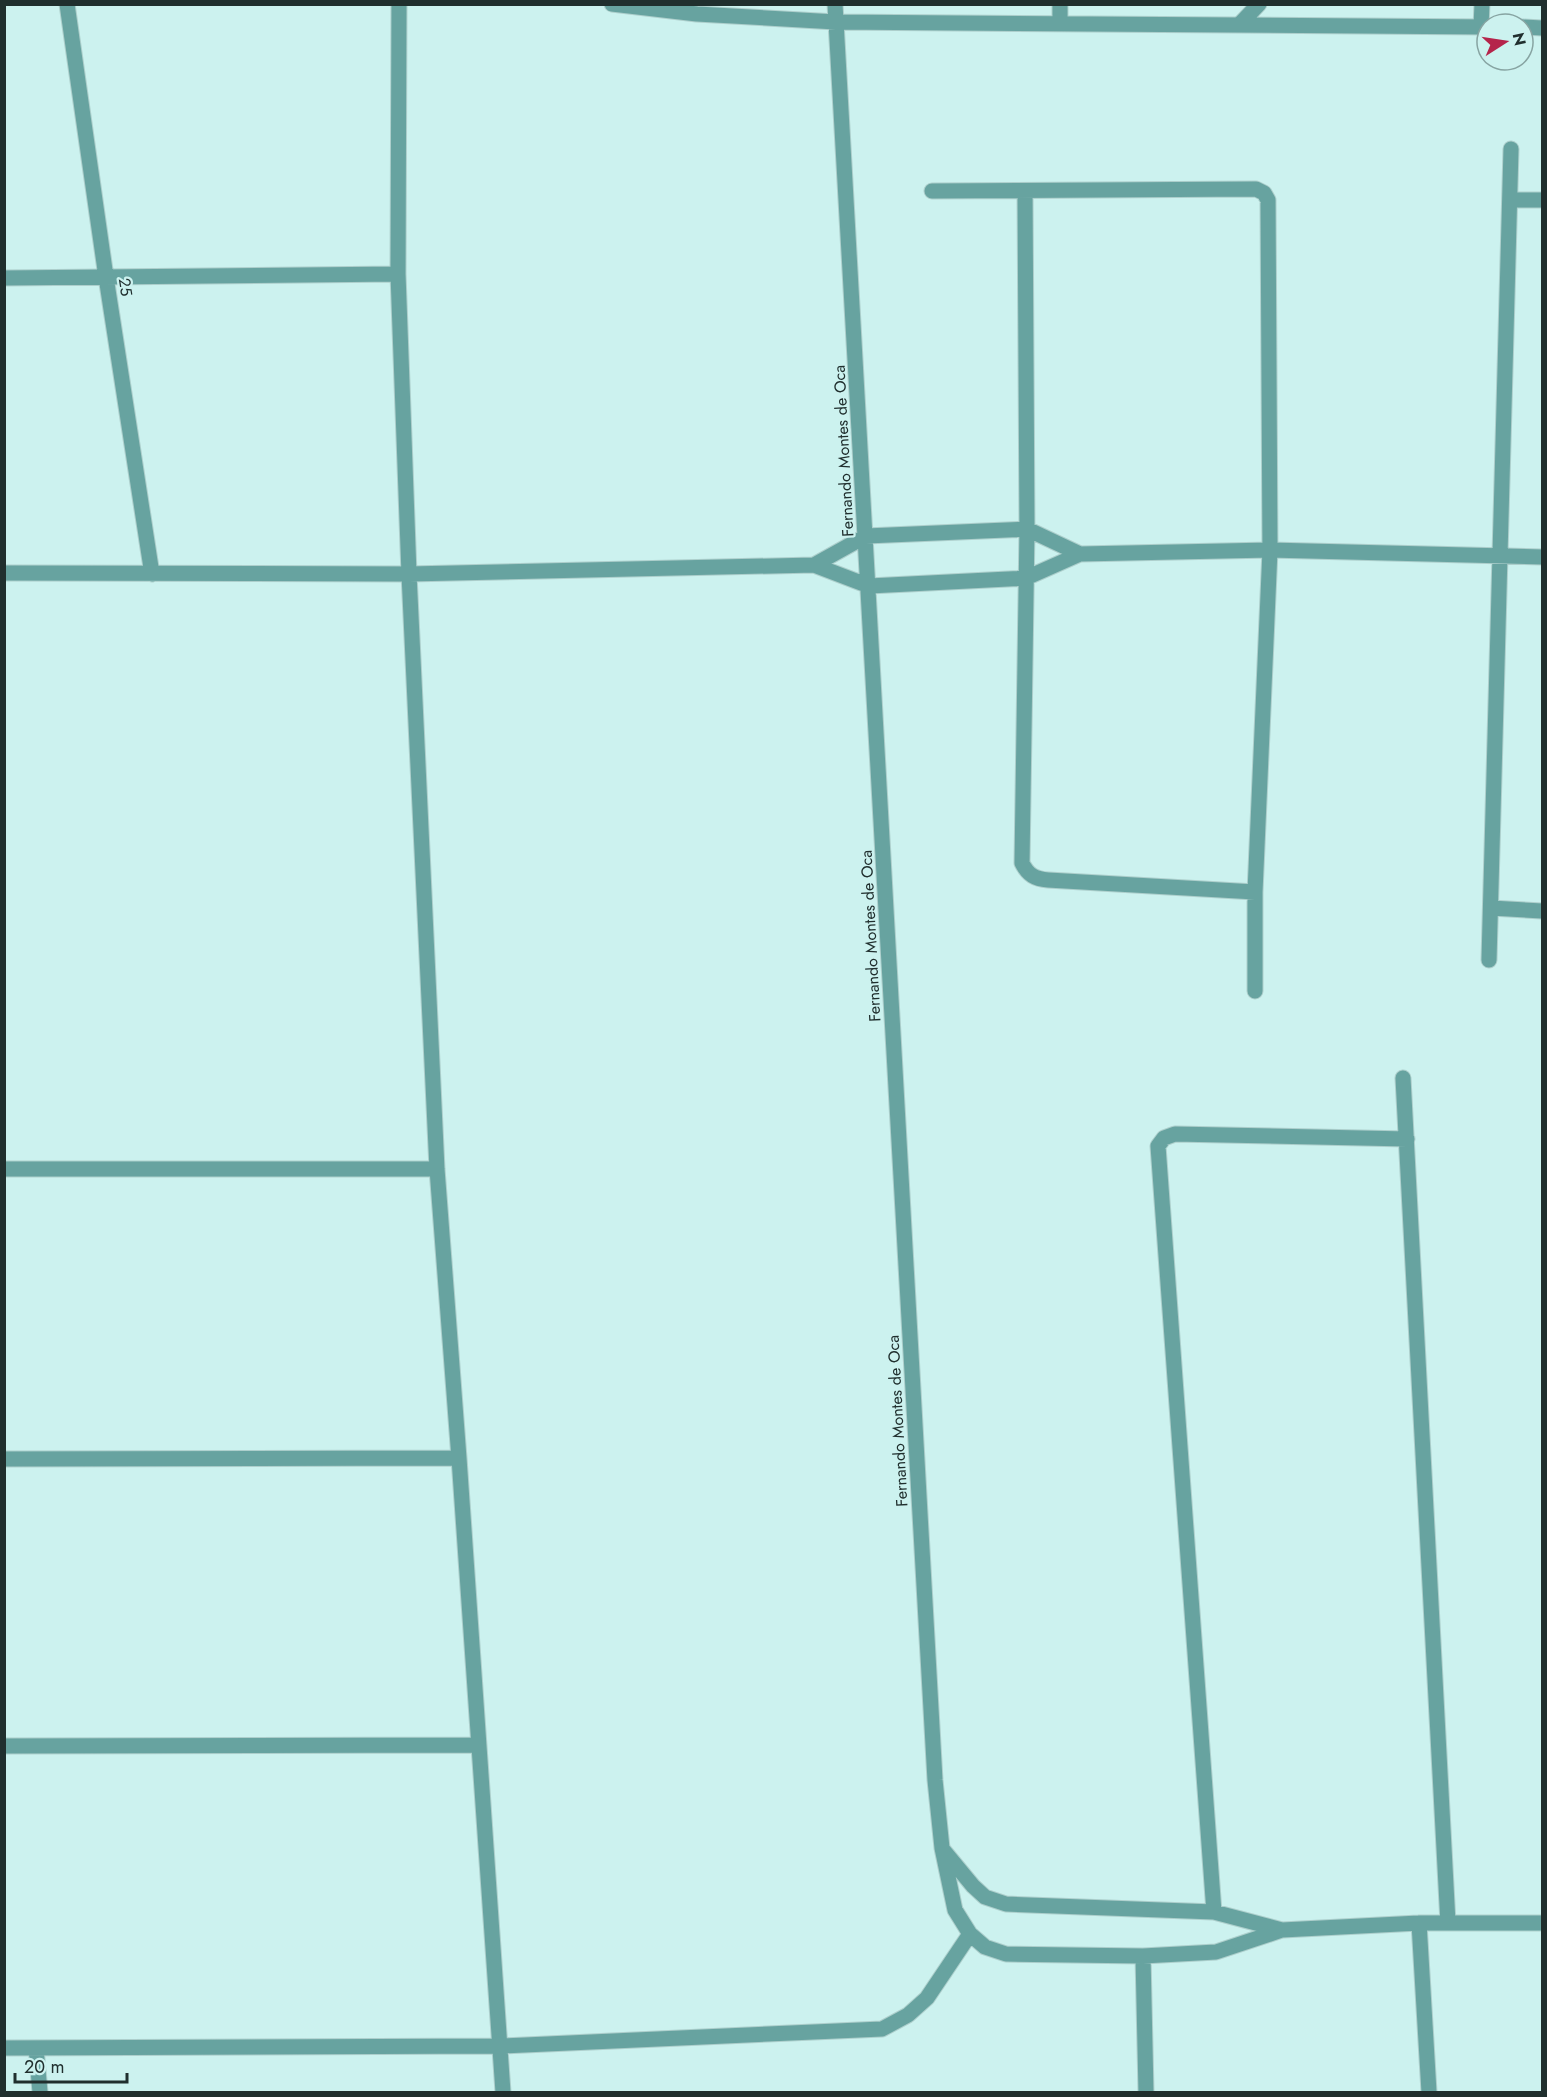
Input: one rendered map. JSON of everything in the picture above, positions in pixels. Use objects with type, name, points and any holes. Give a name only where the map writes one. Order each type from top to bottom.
[{"type":"street","name":"25","points":[[67,4],[152,574]]},
{"type":"street","points":[[399,4],[398,274],[409,574],[437,1169],[503,2092]]},
{"type":"street","points":[[612,4],[697,14],[836,22],[1475,27]]},
{"type":"street","name":"Fernando Montes de Oca","points":[[835,4],[935,1780],[942,1848],[955,1910],[970,1934]]},
{"type":"street","points":[[1060,4],[1060,22]]},
{"type":"street","points":[[1239,25],[1259,4]]},
{"type":"street","points":[[1489,960],[1511,149]]},
{"type":"street","points":[[932,191],[1256,189],[1264,193],[1268,200],[1270,550],[1256,892],[1255,991]]},
{"type":"street","points":[[1025,191],[1027,529],[1022,863],[1027,872],[1037,879],[1256,892]]},
{"type":"street","points":[[1510,200],[1542,200]]},
{"type":"street","points":[[4,278],[398,274]]},
{"type":"street","points":[[814,565],[866,536],[1027,529],[1080,554]]},
{"type":"street","points":[[4,573],[409,574],[814,565],[869,586],[1026,578],[1080,554],[1270,550],[1542,557]]},
{"type":"street","points":[[1491,908],[1542,911]]},
{"type":"street","points":[[1403,1078],[1448,1923]]},
{"type":"street","points":[[1214,1912],[1158,1146],[1164,1138],[1175,1134],[1407,1139]]},
{"type":"street","points":[[4,1169],[437,1169]]},
{"type":"street","points":[[4,1459],[459,1458]]},
{"type":"street","points":[[4,1746],[478,1745]]},
{"type":"street","points":[[942,1848],[985,1897],[1006,1904],[1214,1912],[1282,1930]]},
{"type":"street","points":[[4,2048],[500,2046],[882,2029],[908,2015],[927,1998],[970,1934],[985,1947],[1006,1954],[1143,1956],[1216,1952],[1282,1930],[1419,1923],[1542,1923]]},
{"type":"street","points":[[1419,1923],[1429,2092]]},
{"type":"street","points":[[1143,1956],[1146,2092]]},
{"type":"street","points":[[36,2048],[40,2092]]}]
